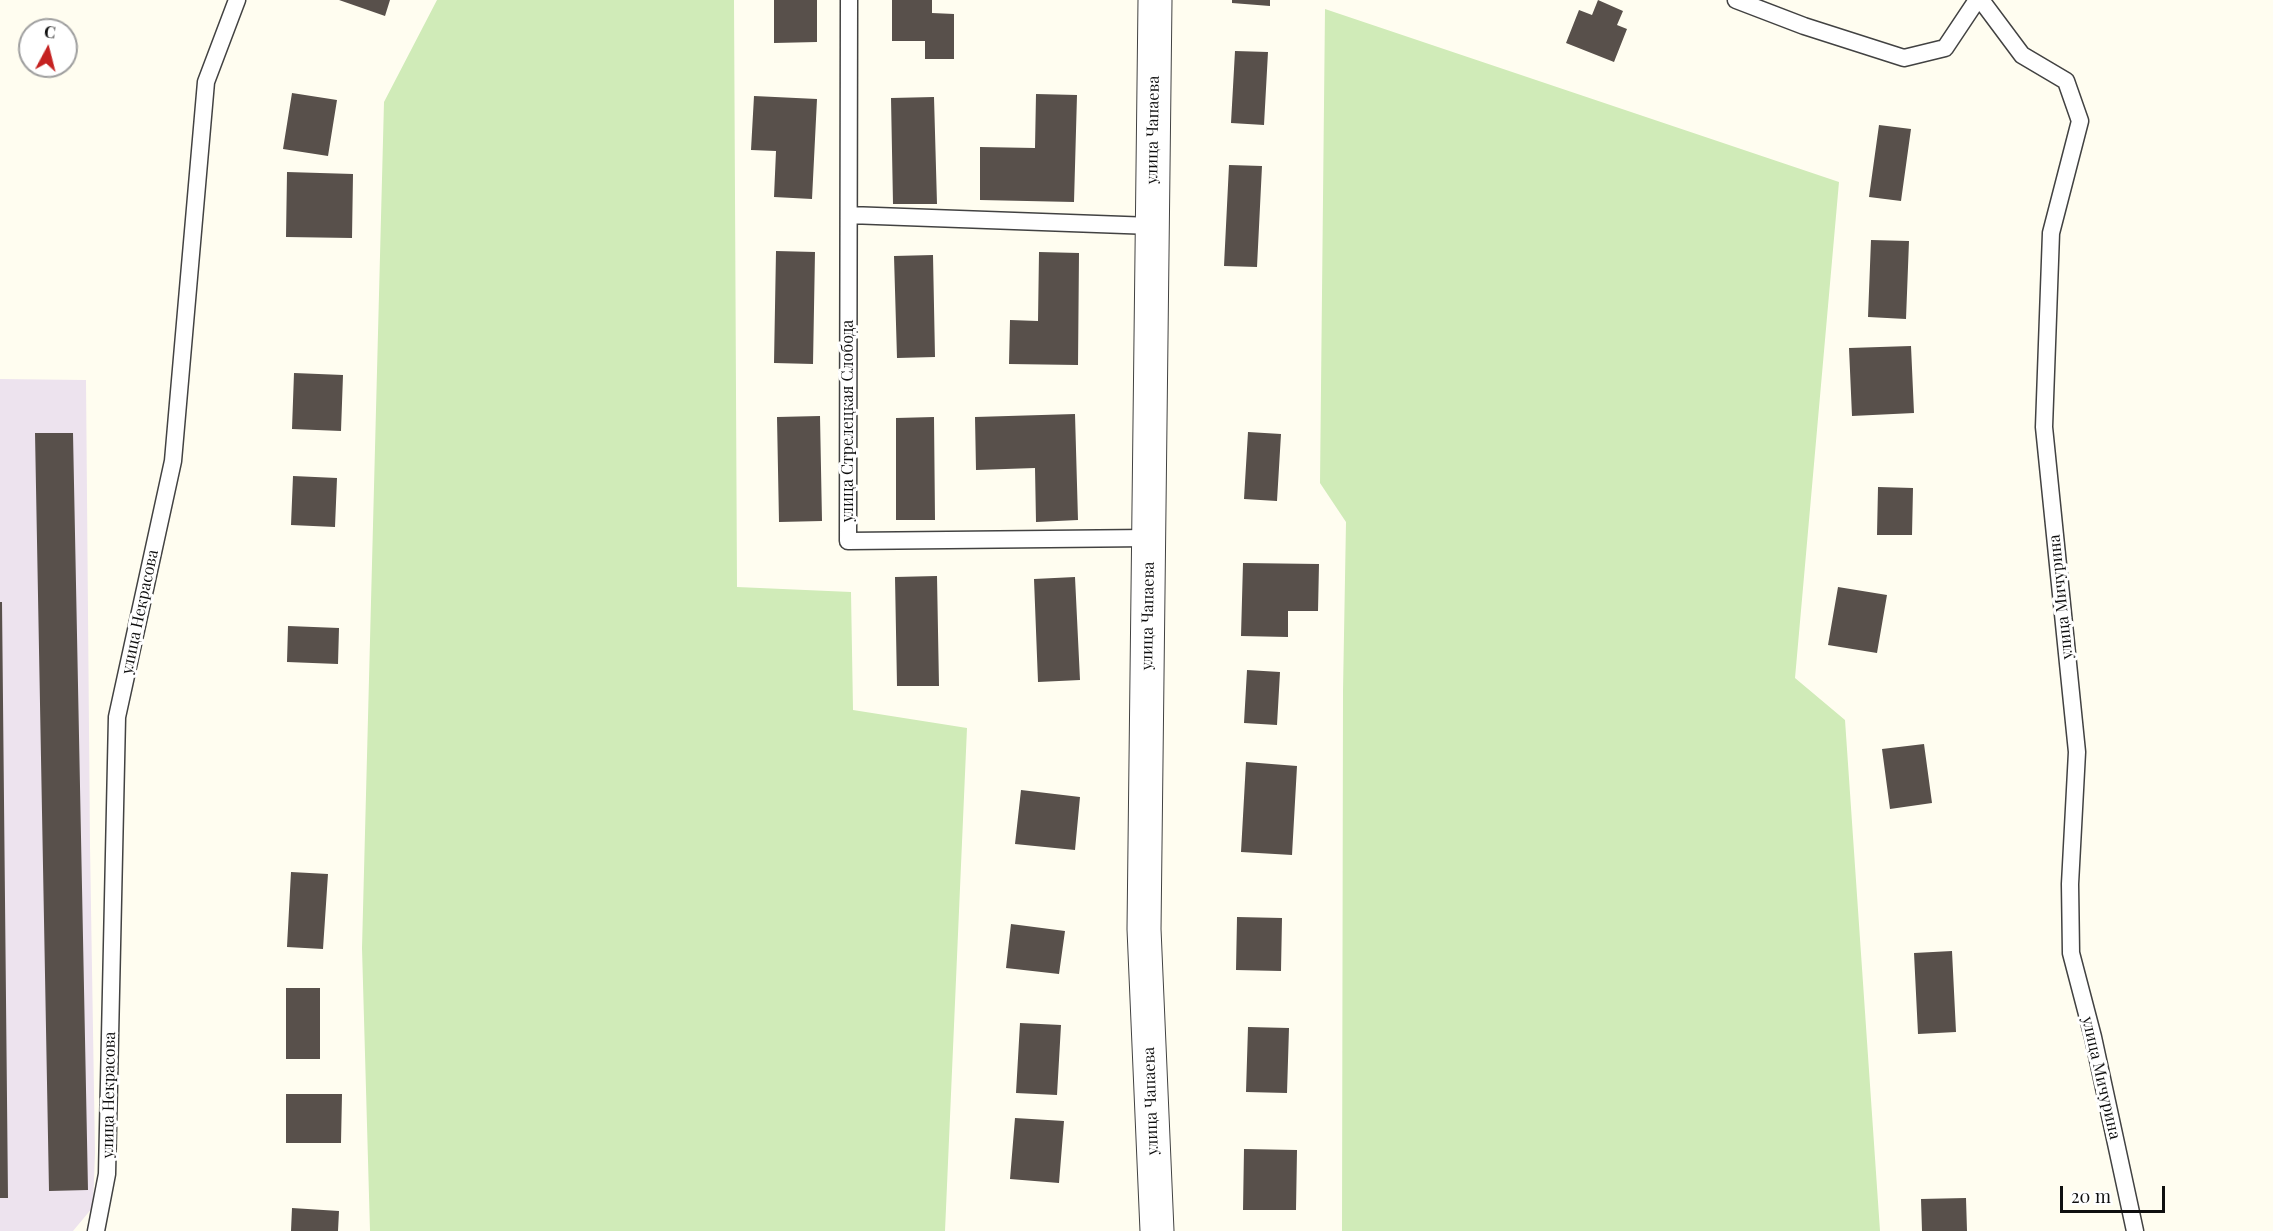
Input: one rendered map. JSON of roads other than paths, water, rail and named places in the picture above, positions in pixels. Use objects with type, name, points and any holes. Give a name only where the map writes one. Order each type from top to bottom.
[{"type":"street","name":"улица Чапаева","points":[[1155,0],[1144,929],[1157,1231]]},
{"type":"lane","name":"улица Некрасова","points":[[96,1231],[107,1174],[117,717],[173,461],[207,82],[237,0]]},
{"type":"lane","name":"улица Стрелецкая Слобода","points":[[849,0],[848,541],[1149,538]]},
{"type":"lane","points":[[1736,0],[1804,26],[1904,58],[1945,48],[1979,0]]},
{"type":"lane","name":"улица Мичурина","points":[[1979,0],[2022,55],[2066,81],[2080,121],[2051,233],[2044,427],[2077,752],[2070,884],[2071,953],[2093,1037],[2134,1231]]},
{"type":"lane","points":[[849,215],[1152,226]]}]
